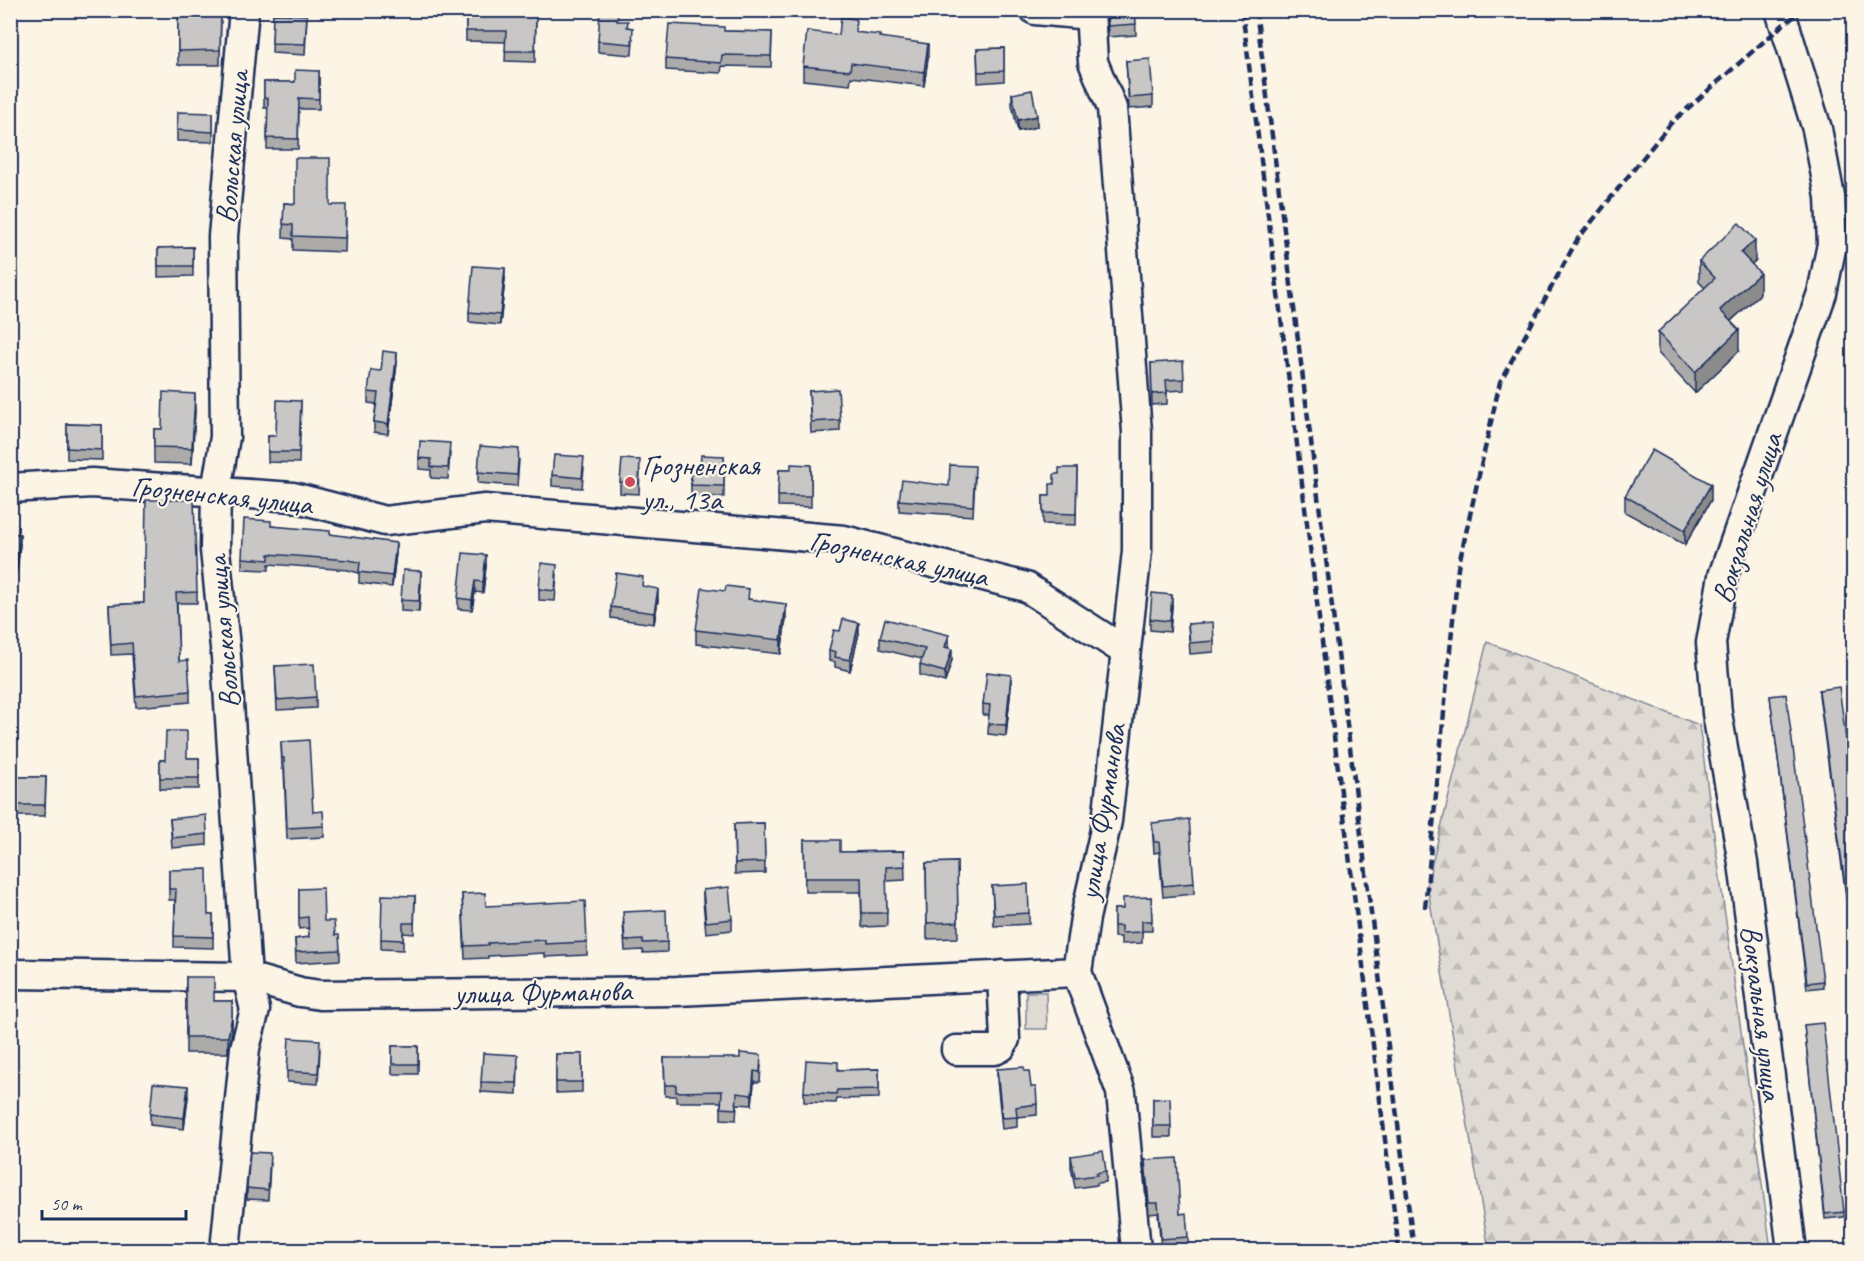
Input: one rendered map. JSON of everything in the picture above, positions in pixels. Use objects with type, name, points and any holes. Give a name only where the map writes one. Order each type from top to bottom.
[{"type":"street","name":"Вольская улица","points":[[225,1251],[245,1048],[255,1010],[247,977],[226,657],[215,550],[216,491],[225,437],[224,236],[244,10]]},
{"type":"street","points":[[1035,10],[1090,13]]},
{"type":"street","name":"Вокзальная улица","points":[[1780,10],[1817,129],[1830,197],[1843,244],[1821,293],[1723,576],[1711,643],[1717,713],[1743,863],[1792,1251]]},
{"type":"street","name":"улица Фурманова","points":[[1090,13],[1093,62],[1112,108],[1137,432],[1137,551],[1107,821],[1085,918],[1077,972],[1120,1092],[1136,1251]]},
{"type":"street","name":"Грозненская улица","points":[[10,488],[92,483],[293,497],[385,521],[485,509],[844,540],[1026,587],[1125,651]]},
{"type":"street","name":"улица Фурманова","points":[[10,974],[247,977],[300,992],[320,995],[677,991],[1077,972]]},
{"type":"street","points":[[956,1050],[995,1050],[1001,1047],[1005,1039],[1002,975]]},
{"type":"green space","points":[[1487,642],[1699,725],[1771,1250],[1489,1250],[1427,884]]},
{"type":"green space","points":[[1026,992],[1046,992],[1047,1029],[1026,1029]]},
{"type":"building","points":[[178,10],[221,10],[220,50],[178,51]]},
{"type":"building","points":[[466,10],[498,10],[498,15],[536,16],[535,51],[505,51],[506,31],[466,31]]},
{"type":"building","points":[[1107,10],[1135,10],[1136,24],[1108,26]]},
{"type":"building","points":[[600,11],[618,13],[617,21],[628,21],[627,27],[633,28],[632,44],[598,41]]},
{"type":"building","points":[[273,14],[307,15],[305,44],[272,43]]},
{"type":"building","points":[[841,17],[856,19],[855,32],[928,44],[924,72],[851,63],[850,71],[803,66],[807,31],[839,35]]},
{"type":"building","points":[[669,24],[724,27],[724,31],[772,32],[771,56],[722,55],[721,63],[666,59]]},
{"type":"building","points":[[1004,48],[1004,71],[978,72],[977,49]]},
{"type":"building","points":[[1150,59],[1153,96],[1129,98],[1126,61]]},
{"type":"building","points":[[295,70],[319,71],[319,99],[299,98],[298,139],[267,138],[268,98],[264,98],[264,82],[295,82]]},
{"type":"building","points":[[1032,90],[1037,116],[1018,120],[1012,94]]},
{"type":"building","points":[[178,112],[213,113],[213,132],[177,130]]},
{"type":"building","points":[[295,158],[330,158],[330,205],[346,205],[345,238],[293,236],[293,225],[283,224],[284,203],[295,204]]},
{"type":"building","points":[[1739,223],[1755,240],[1741,253],[1760,273],[1720,310],[1739,330],[1695,372],[1658,332],[1715,278],[1699,261]]},
{"type":"building","points":[[193,247],[193,266],[158,266],[158,248]]},
{"type":"building","points":[[473,266],[505,268],[500,315],[469,312]]},
{"type":"building","points":[[383,351],[397,353],[388,424],[374,422],[378,393],[368,392],[371,370],[381,371]]},
{"type":"building","points":[[1183,361],[1184,379],[1166,380],[1167,393],[1152,394],[1151,363]]},
{"type":"building","points":[[838,389],[840,420],[811,422],[809,391]]},
{"type":"building","points":[[163,392],[195,394],[192,448],[154,447],[154,429],[162,429]]},
{"type":"building","points":[[277,400],[301,401],[299,452],[268,452],[268,436],[276,436]]},
{"type":"building","points":[[67,424],[102,425],[102,450],[67,448]]},
{"type":"building","points":[[420,441],[450,443],[448,468],[431,467],[431,459],[419,458]]},
{"type":"building","points":[[480,446],[519,449],[517,475],[478,472]]},
{"type":"building","points":[[1652,450],[1711,484],[1685,530],[1625,496]]},
{"type":"building","points":[[554,455],[584,457],[582,478],[552,475]]},
{"type":"building","points":[[701,455],[724,456],[724,486],[691,485],[691,469],[700,469]]},
{"type":"building","points":[[622,459],[640,460],[639,483],[620,482]]},
{"type":"building","points":[[791,464],[811,465],[811,496],[778,496],[779,470],[791,470]]},
{"type":"building","points":[[950,465],[975,466],[973,506],[899,500],[902,480],[949,486]]},
{"type":"building","points":[[1059,468],[1077,468],[1076,514],[1043,513],[1043,496],[1050,496],[1050,484],[1054,484],[1054,474],[1059,474]]},
{"type":"building","points":[[146,500],[194,500],[197,592],[176,593],[179,661],[188,660],[190,691],[136,696],[132,643],[111,645],[109,605],[144,603]]},
{"type":"building","points":[[244,519],[271,521],[271,526],[330,531],[330,534],[396,543],[392,576],[359,572],[360,562],[348,560],[269,554],[269,560],[242,558]]},
{"type":"building","points":[[10,533],[20,534],[17,561],[10,560]]},
{"type":"building","points":[[463,553],[486,555],[483,582],[475,581],[472,600],[458,598]]},
{"type":"building","points":[[541,563],[557,565],[555,591],[539,589]]},
{"type":"building","points":[[403,570],[421,571],[419,601],[401,600]]},
{"type":"building","points":[[616,573],[643,577],[642,586],[658,589],[654,613],[611,607]]},
{"type":"building","points":[[726,586],[749,589],[748,599],[786,604],[781,640],[696,630],[702,588],[725,591]]},
{"type":"building","points":[[1152,593],[1172,595],[1170,621],[1150,619]]},
{"type":"building","points":[[843,619],[859,623],[850,660],[835,657],[836,652],[829,650],[834,630],[840,631]]},
{"type":"building","points":[[885,619],[949,635],[945,647],[952,649],[945,672],[920,665],[925,649],[880,638]]},
{"type":"building","points":[[1213,622],[1214,641],[1190,643],[1188,624]]},
{"type":"building","points":[[314,664],[316,697],[277,700],[275,666]]},
{"type":"building","points":[[987,672],[1011,675],[1006,725],[988,724],[990,705],[983,704]]},
{"type":"building","points":[[1839,687],[1854,798],[1854,952],[1819,690]]},
{"type":"building","points":[[1786,694],[1823,981],[1807,983],[1770,696]]},
{"type":"building","points":[[166,731],[187,731],[187,758],[199,758],[199,778],[160,778],[160,760],[165,760]]},
{"type":"building","points":[[309,740],[313,812],[323,811],[324,826],[287,828],[284,758],[282,758],[281,742]]},
{"type":"building","points":[[10,777],[46,777],[45,805],[10,805]]},
{"type":"building","points":[[206,815],[207,834],[172,838],[170,819]]},
{"type":"building","points":[[1189,819],[1194,883],[1163,886],[1159,842],[1154,842],[1152,823]]},
{"type":"building","points":[[764,823],[765,862],[735,863],[734,824]]},
{"type":"building","points":[[804,840],[840,840],[840,852],[904,851],[905,866],[886,867],[887,913],[862,913],[861,878],[805,878]]},
{"type":"building","points":[[957,862],[958,922],[927,923],[926,863]]},
{"type":"building","points":[[207,869],[208,915],[213,915],[213,937],[174,936],[176,889],[169,889],[169,870]]},
{"type":"building","points":[[1028,884],[1029,913],[994,915],[992,886]]},
{"type":"building","points":[[729,887],[732,919],[706,922],[703,890]]},
{"type":"building","points":[[323,888],[324,921],[334,921],[335,935],[339,935],[340,950],[296,952],[295,939],[309,937],[308,917],[299,918],[299,889]]},
{"type":"building","points":[[485,893],[486,906],[585,901],[587,942],[545,944],[545,940],[465,946],[462,894]]},
{"type":"building","points":[[382,895],[415,896],[414,923],[403,923],[403,940],[381,939]]},
{"type":"building","points":[[1151,897],[1152,921],[1142,921],[1142,932],[1121,933],[1121,926],[1114,926],[1114,909],[1123,909],[1123,898]]},
{"type":"building","points":[[666,910],[667,942],[625,941],[623,912]]},
{"type":"building","points":[[186,977],[214,977],[214,1001],[232,1001],[228,1037],[186,1037]]},
{"type":"building","points":[[1851,1008],[1854,1008],[1854,1032]]},
{"type":"building","points":[[1823,1023],[1844,1212],[1825,1214],[1804,1025]]},
{"type":"building","points":[[289,1038],[320,1040],[318,1073],[287,1071]]},
{"type":"building","points":[[392,1046],[418,1046],[418,1064],[392,1064]]},
{"type":"building","points":[[483,1053],[518,1055],[517,1083],[481,1082]]},
{"type":"building","points":[[740,1053],[761,1055],[760,1072],[754,1071],[752,1095],[737,1093],[736,1109],[721,1108],[722,1091],[676,1092],[676,1085],[665,1085],[664,1058],[740,1058]]},
{"type":"building","points":[[556,1054],[582,1054],[582,1082],[556,1082]]},
{"type":"building","points":[[806,1060],[838,1062],[838,1070],[879,1069],[879,1089],[837,1090],[836,1094],[804,1092]]},
{"type":"building","points":[[1024,1067],[1024,1071],[1029,1071],[1031,1087],[1036,1087],[1037,1104],[1016,1107],[1017,1117],[1002,1118],[997,1069]]},
{"type":"building","points":[[153,1083],[188,1086],[184,1118],[150,1114]]},
{"type":"building","points":[[1170,1098],[1171,1126],[1153,1126],[1153,1099]]},
{"type":"building","points":[[1103,1151],[1106,1171],[1096,1173],[1097,1175],[1075,1178],[1071,1156]]},
{"type":"building","points":[[250,1152],[270,1153],[268,1190],[247,1188]]},
{"type":"building","points":[[1177,1158],[1180,1214],[1186,1213],[1188,1237],[1161,1239],[1158,1203],[1149,1203],[1145,1160]]},
{"type":"railway","points":[[1242,10],[1399,1250]]},
{"type":"railway","points":[[1256,10],[1414,1250]]},
{"type":"railway","points":[[1425,908],[1458,568],[1500,382],[1577,240],[1671,123],[1785,23],[1804,10]]},
{"type":"place","name":"Грозненская ул., 13а","points":[[630,482]]}]
